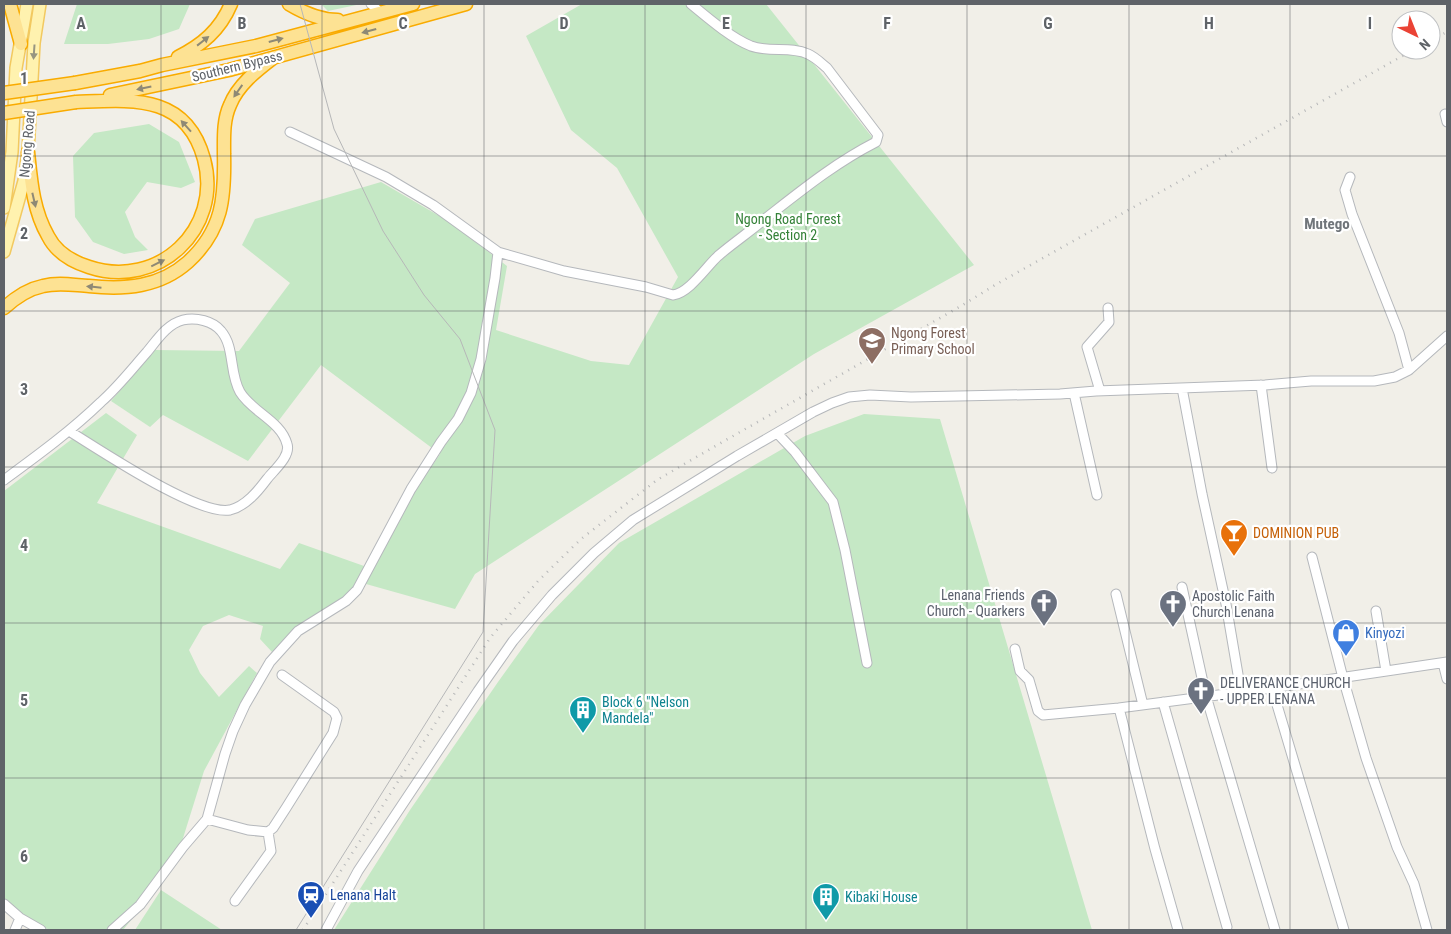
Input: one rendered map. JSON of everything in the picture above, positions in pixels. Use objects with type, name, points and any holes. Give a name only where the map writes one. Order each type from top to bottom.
[{"type":"highway","points":[[10,4],[21,44]]},
{"type":"highway","points":[[162,64],[189,51],[210,37],[222,21],[231,4]]},
{"type":"highway","points":[[289,4],[316,17],[330,20],[356,19]]},
{"type":"highway","name":"Southern Bypass","points":[[4,93],[140,71],[162,64],[256,46],[413,4]]},
{"type":"highway","name":"Southern Bypass","points":[[4,113],[76,102],[213,74],[466,4]]},
{"type":"highway","points":[[4,308],[21,295],[43,286],[64,283],[113,289],[140,286],[169,276],[187,263],[208,240],[217,224],[225,184],[224,137],[229,107],[245,82],[273,58]]},
{"type":"highway","points":[[28,152],[36,208],[48,238],[68,258],[98,270],[126,272],[154,265],[174,254],[192,235],[204,209],[207,194],[206,166],[200,146],[193,134],[174,114],[152,104],[129,100],[76,102]]},
{"type":"main road","name":"Ngong Road","points":[[4,208],[12,152],[16,68],[27,4]]},
{"type":"main road","name":"Ngong Road","points":[[4,252],[24,181],[28,152],[34,43],[40,4]]},
{"type":"street","points":[[371,4],[381,13]]},
{"type":"street","points":[[290,132],[386,177],[441,210],[498,252],[589,276],[678,294],[688,288],[720,254],[841,161],[876,142],[878,135],[827,68],[817,59],[808,53],[752,46],[736,38],[691,4]]},
{"type":"street","points":[[1350,177],[1345,190],[1352,214],[1398,333],[1409,370]]},
{"type":"street","points":[[112,930],[140,905],[183,847],[207,819],[233,731],[245,705],[270,662],[298,631],[354,595],[411,489],[464,408],[471,393],[481,359],[498,252]]},
{"type":"street","points":[[1100,391],[1087,346],[1109,322],[1108,308]]},
{"type":"street","points":[[4,480],[69,431],[103,401],[165,330],[182,320],[202,319],[221,330],[228,343],[232,370],[239,390],[247,402],[276,426],[288,445],[288,450],[284,458],[257,492],[244,504],[230,510],[216,510],[194,503],[161,486],[69,431]]},
{"type":"street","points":[[326,930],[358,871],[478,691],[513,641],[552,595],[594,553],[633,520],[813,412],[849,397],[870,395],[911,397],[1074,393],[1311,381],[1374,381],[1395,377],[1409,370],[1447,336]]},
{"type":"street","points":[[1261,385],[1272,468]]},
{"type":"street","points":[[1182,388],[1202,494],[1226,604],[1241,692]]},
{"type":"street","points":[[1074,393],[1097,495]]},
{"type":"street","points":[[777,433],[795,452],[834,502],[867,663]]},
{"type":"street","points":[[1312,557],[1366,758],[1397,848],[1414,884],[1427,930]]},
{"type":"street","points":[[1182,587],[1206,696],[1275,930]]},
{"type":"street","points":[[1116,594],[1143,704]]},
{"type":"street","points":[[1376,612],[1386,672]]},
{"type":"street","points":[[1015,650],[1020,671],[1029,680],[1038,712],[1043,715],[1120,708],[1445,663],[1447,679]]},
{"type":"street","points":[[207,819],[248,830],[268,832],[273,828],[333,733],[337,718],[330,708],[282,675]]},
{"type":"street","points":[[1272,688],[1344,930]]},
{"type":"street","points":[[1163,702],[1228,927]]},
{"type":"street","points":[[1120,708],[1155,849],[1178,930]]},
{"type":"street","points":[[235,901],[271,851],[268,832]]},
{"type":"street","points":[[4,904],[20,918],[41,930]]},
{"type":"street","points":[[15,930],[20,918]]},
{"type":"green space","points":[[77,4],[190,4],[179,29],[149,39],[108,44],[64,44]]},
{"type":"green space","points":[[321,4],[361,4],[328,11]]},
{"type":"green space","name":"Ngong Road Forest - Section 2","points":[[582,4],[766,4],[974,265],[814,354],[475,574],[455,609],[366,584],[296,626],[272,652],[260,639],[263,626],[229,615],[203,626],[189,650],[200,673],[219,697],[249,666],[257,673],[204,771],[174,867],[123,930],[51,930],[29,923],[4,899],[4,491],[106,413],[137,435],[97,503],[280,569],[299,543],[364,566],[440,454],[321,365],[248,461],[163,415],[150,427],[111,401],[155,350],[239,351],[290,283],[242,245],[255,219],[381,182],[448,221],[507,266],[496,330],[591,361],[629,365],[678,277],[617,168],[571,130],[526,36]]},
{"type":"green space","points":[[149,124],[179,142],[195,182],[181,188],[147,182],[125,212],[135,237],[148,250],[124,254],[93,242],[75,217],[73,156],[94,133]]},
{"type":"green space","points":[[864,414],[940,419],[1092,930],[334,930],[410,810],[539,625],[619,543],[805,436]]},
{"type":"green space","points":[[161,890],[222,930],[135,930]]},
{"type":"tram line","points":[[296,930],[483,632],[495,430],[460,339],[424,295],[383,231],[334,129],[300,4]]},
{"type":"railway","points":[[1441,35],[1447,32]]},
{"type":"railway","points":[[303,930],[490,638],[538,581],[581,539],[657,480],[995,285],[1395,60]]},
{"type":"place","name":"Ngong Forest Primary School","points":[[872,365]]},
{"type":"place","name":"DOMINION PUB","points":[[1234,557]]},
{"type":"place","name":"Lenana Friends Church - Quarkers","points":[[1044,627]]},
{"type":"place","name":"Apostolic Faith Church Lenana","points":[[1173,628]]},
{"type":"place","name":"Kinyozi","points":[[1346,657]]},
{"type":"place","name":"DELIVERANCE CHURCH - UPPER LENANA","points":[[1201,715]]},
{"type":"place","name":"Block 6 \"Nelson Mandela\"","points":[[583,734]]},
{"type":"place","name":"Lenana Halt","points":[[311,919]]},
{"type":"place","name":"Kibaki House","points":[[826,921]]},
{"type":"district","name":"Mutego","points":[[1327,224]]}]
